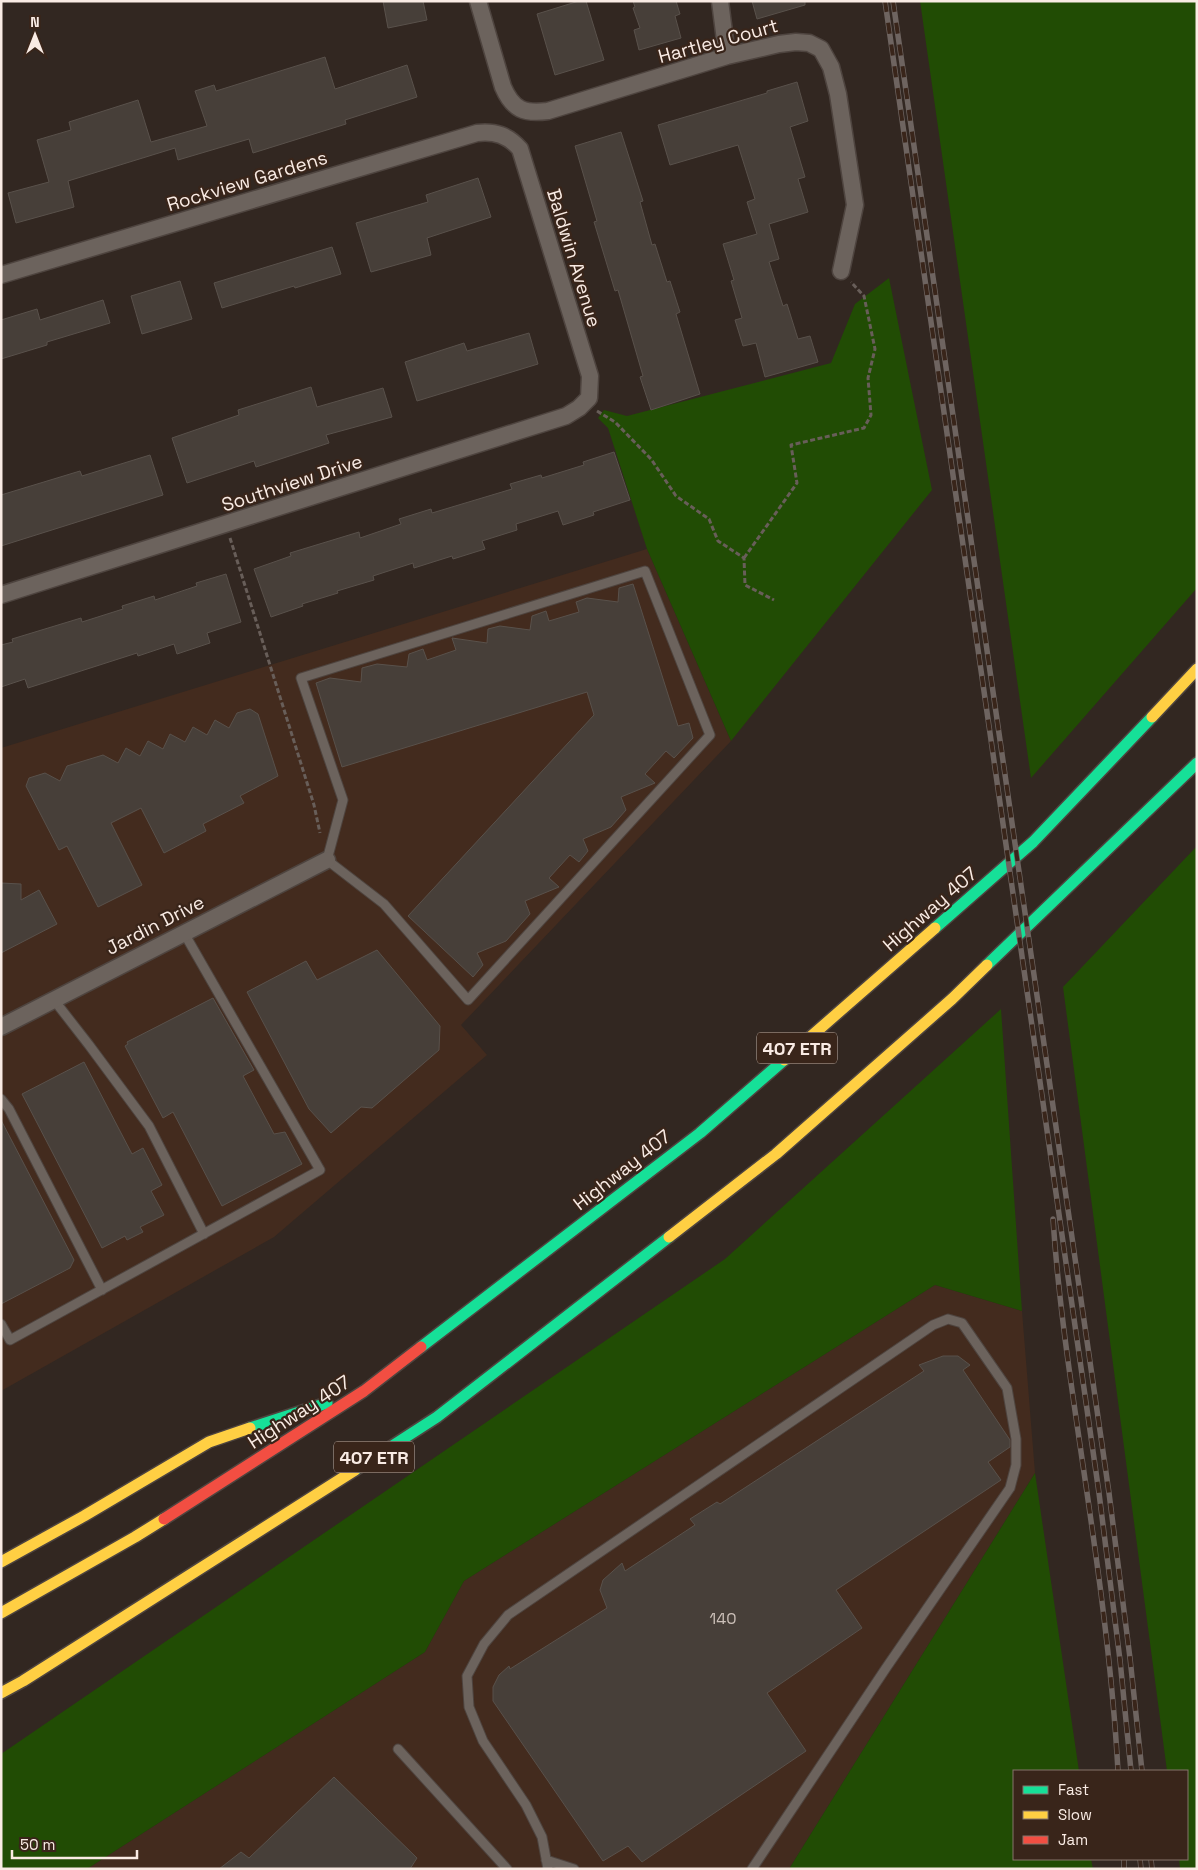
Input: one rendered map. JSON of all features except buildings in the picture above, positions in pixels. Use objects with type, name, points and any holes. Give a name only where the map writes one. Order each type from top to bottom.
[{"type":"highway","name":"Highway 407","points":[[1,1613],[135,1537],[364,1391],[715,1120],[1033,842],[1197,669]]},
{"type":"highway","name":"407 ETR","points":[[1,1693],[23,1681],[437,1417],[776,1154],[952,998],[1197,762]]},
{"type":"highway","points":[[1,1562],[84,1516],[209,1442],[364,1391]]},
{"type":"highway","points":[[1,1706],[23,1681]]},
{"type":"street","name":"Hartley Court","points":[[478,1],[503,87],[509,101],[520,110],[533,113],[548,111],[727,56],[779,44],[809,42],[821,49],[831,66],[838,94],[854,205],[841,271]]},
{"type":"street","points":[[720,1],[727,56]]},
{"type":"street","name":"Rockview Gardens","points":[[1,275],[477,133],[489,132],[506,136]]},
{"type":"street","name":"Baldwin Avenue","points":[[506,136],[520,149],[590,376],[587,401]]},
{"type":"street","name":"Southview Drive","points":[[1,595],[566,416],[587,401]]},
{"type":"street","name":"Jardin Drive","points":[[1,1027],[327,860]]},
{"type":"lane","points":[[645,571],[710,735],[468,1000],[384,904],[327,860],[344,800],[301,678],[645,571]]},
{"type":"lane","points":[[1,1324],[10,1340],[320,1170],[184,933]]},
{"type":"lane","points":[[54,1000],[148,1126],[204,1234]]},
{"type":"lane","points":[[1,1100],[13,1118],[102,1290]]},
{"type":"lane","points":[[574,1869],[547,1864],[542,1837],[530,1812],[483,1741],[469,1707],[467,1676],[484,1644],[508,1615],[933,1325],[948,1319],[962,1323],[1007,1388],[1016,1439],[1016,1465],[1010,1488],[886,1668],[752,1869]]},
{"type":"lane","points":[[398,1748],[506,1869]]},
{"type":"path","points":[[774,600],[745,585],[744,558],[797,483],[791,445],[864,428],[871,416],[868,378],[875,349],[864,296],[841,271]]},
{"type":"path","points":[[587,401],[615,422],[650,459],[676,496],[709,519],[718,541],[744,558]]},
{"type":"path","points":[[226,525],[314,805],[327,860]]},
{"type":"shaded area","points":[[647,549],[731,741],[461,1025],[487,1055],[274,1237],[1,1391],[1,748]]},
{"type":"shaded area","points":[[935,1285],[1022,1311],[1035,1473],[789,1869],[87,1869],[425,1652],[464,1581]]},
{"type":"green space","points":[[920,1],[1197,1],[1197,588],[1031,778]]},
{"type":"green space","points":[[889,278],[932,490],[731,741],[647,549],[608,428],[598,418],[604,410],[627,416],[831,363],[855,304]]},
{"type":"green space","points":[[1197,846],[1197,1869],[1180,1869],[1179,1860],[1188,1860],[1188,1770],[1167,1770],[1063,987]]},
{"type":"green space","points":[[1001,1009],[1022,1311],[935,1285],[464,1581],[425,1652],[87,1869],[1,1869],[1,1754],[725,1259]]},
{"type":"green space","points":[[1035,1473],[1079,1770],[1013,1770],[1013,1860],[1091,1860],[1093,1869],[789,1869]]},
{"type":"railway","points":[[885,1],[1099,1493],[1120,1660],[1131,1770]]},
{"type":"railway","points":[[893,1],[1109,1493],[1142,1770]]},
{"type":"railway","points":[[1053,1219],[1064,1332],[1108,1648],[1118,1770]]},
{"type":"railway","points":[[1124,1860],[1124,1869]]},
{"type":"railway","points":[[1140,1860],[1141,1869]]},
{"type":"railway","points":[[1151,1860],[1152,1869]]},
{"type":"traffic: fast","points":[[935,928],[1033,842],[1152,717]]},
{"type":"traffic: fast","points":[[987,965],[1197,763]]},
{"type":"traffic: fast","points":[[421,1347],[700,1133],[784,1060]]},
{"type":"traffic: fast","points":[[355,1470],[437,1417],[669,1237]]},
{"type":"traffic: fast","points":[[250,1428],[327,1403]]},
{"type":"traffic: slow","points":[[1152,717],[1197,669]]},
{"type":"traffic: slow","points":[[784,1060],[935,928]]},
{"type":"traffic: slow","points":[[669,1237],[776,1154],[952,999],[987,965]]},
{"type":"traffic: slow","points":[[1,1562],[84,1516],[209,1442],[250,1428]]},
{"type":"traffic: slow","points":[[1,1693],[23,1681],[355,1470]]},
{"type":"traffic: slow","points":[[1,1613],[164,1519]]},
{"type":"traffic: jam","points":[[164,1519],[364,1391],[421,1347]]}]
